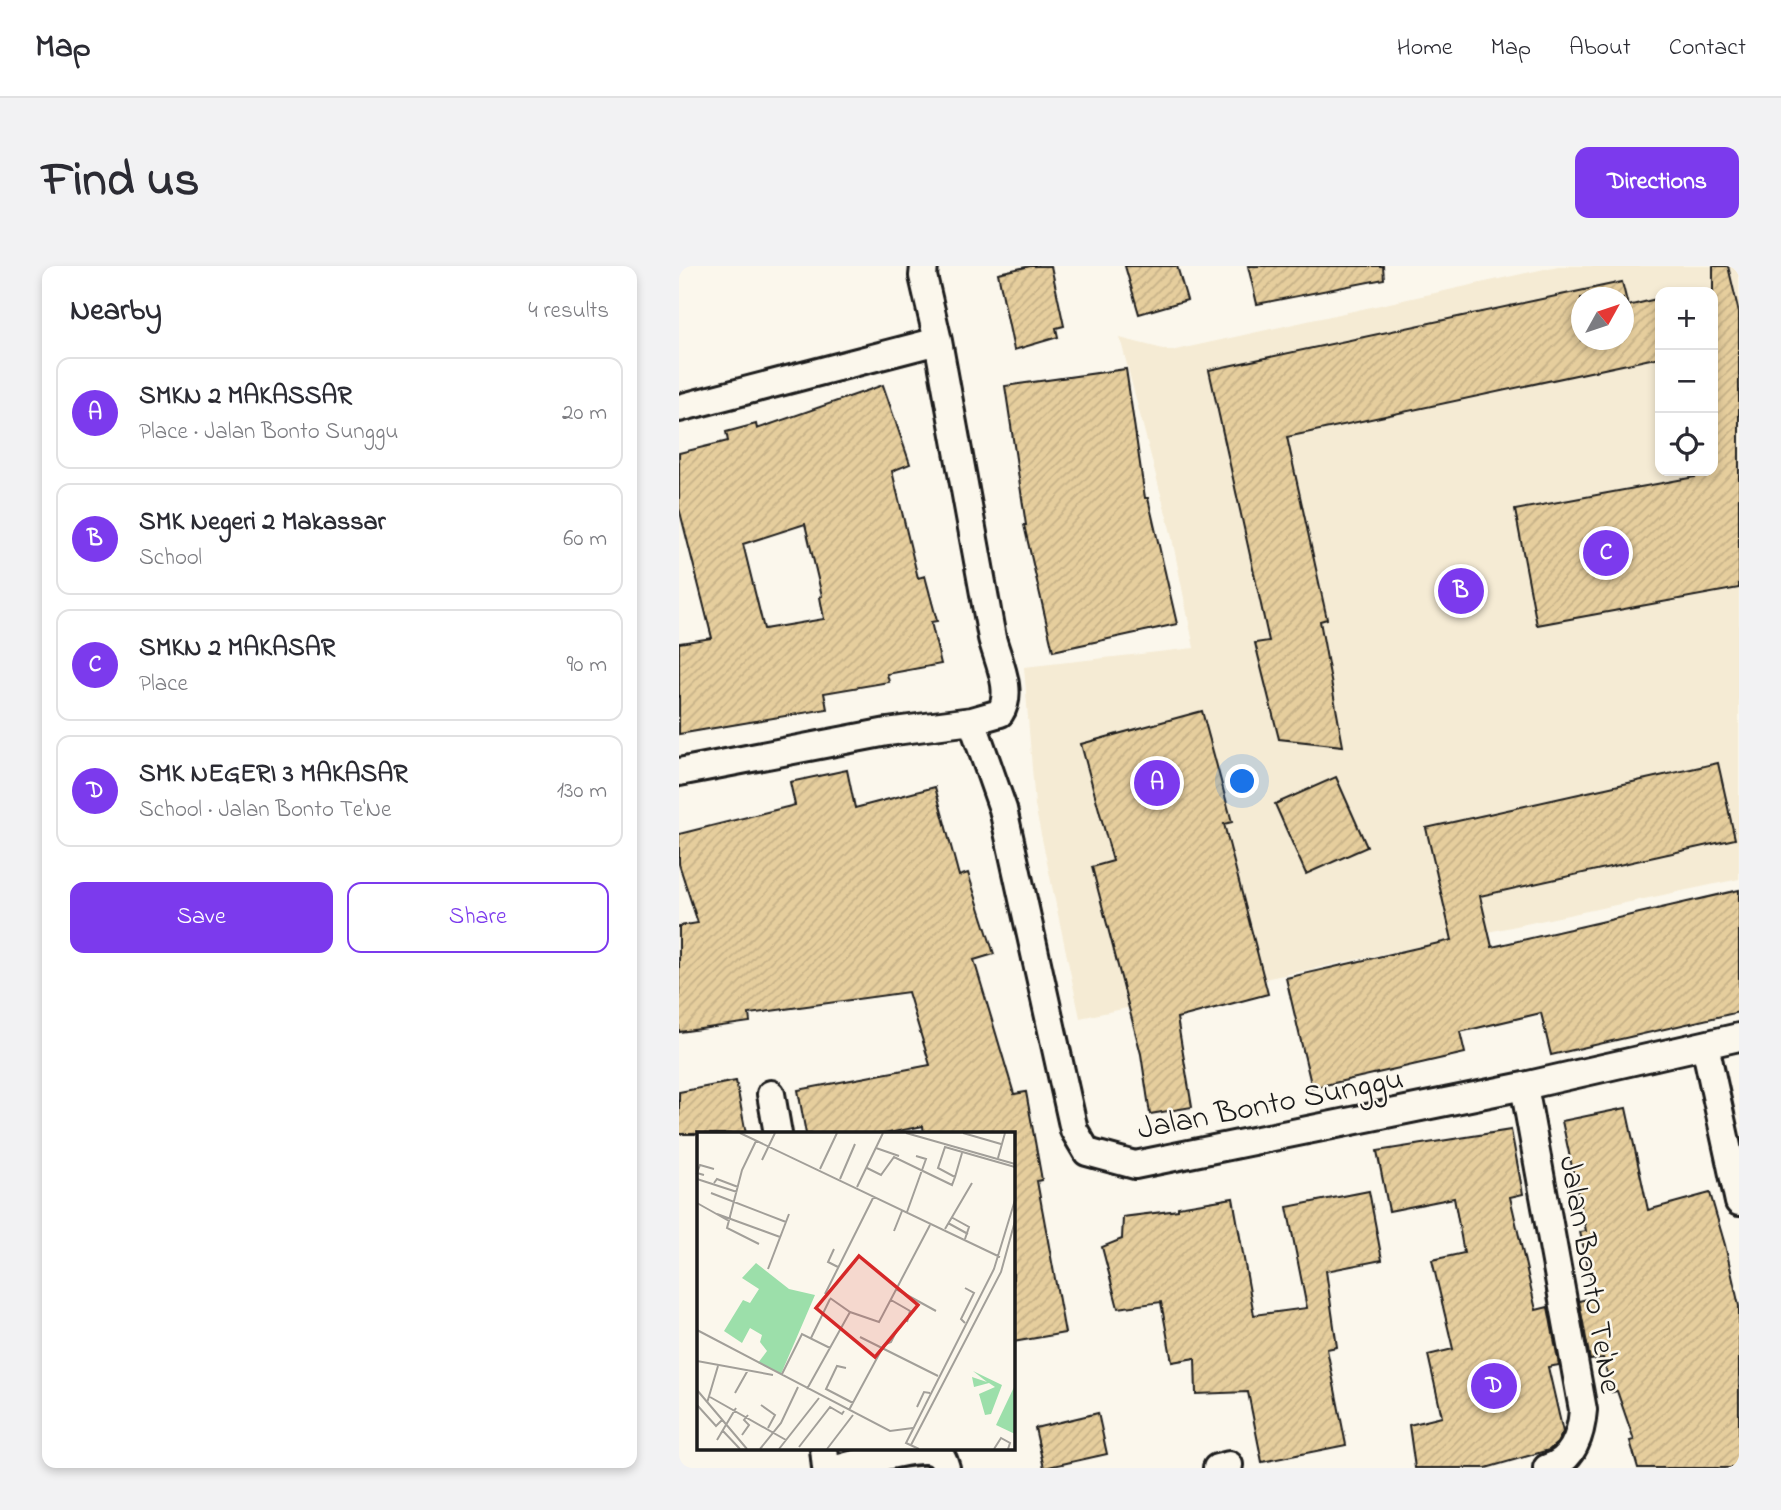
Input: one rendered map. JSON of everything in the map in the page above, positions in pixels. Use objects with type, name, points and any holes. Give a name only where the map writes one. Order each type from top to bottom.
[{"type":"street","points":[[679,772],[887,732],[972,721],[999,713],[1006,699],[992,638],[939,341],[923,276],[924,266]]},
{"type":"street","points":[[679,408],[939,341]]},
{"type":"street","name":"Jalan Bonto Sunggu","points":[[972,721],[1003,809],[1074,1130],[1087,1153],[1135,1165],[1524,1086],[1739,1037]]},
{"type":"street","points":[[1705,1045],[1739,1202]]},
{"type":"street","name":"Jalan Bonto Te'Ne","points":[[1524,1086],[1583,1410],[1582,1428],[1577,1441],[1571,1451],[1552,1467]]},
{"type":"street","points":[[771,1094],[778,1132]]},
{"type":"street","points":[[824,1450],[826,1468]]},
{"type":"street","points":[[840,1468],[920,1450],[936,1452],[942,1457],[946,1468]]},
{"type":"shaded area","points":[[1558,266],[1739,266],[1739,879],[1080,1018],[1035,806],[1024,667],[1194,648],[1171,533],[1120,338],[1171,351]]},
{"type":"building","points":[[1031,266],[1051,266],[1064,326],[1056,328],[1058,337],[1014,350],[998,273]]},
{"type":"building","points":[[1125,266],[1177,266],[1187,300],[1139,314]]},
{"type":"building","points":[[1248,266],[1383,266],[1384,279],[1257,304]]},
{"type":"building","points":[[1713,266],[1728,266],[1739,313],[1739,588],[1537,625],[1515,510],[1695,476],[1718,476],[1718,287],[1713,287]]},
{"type":"building","points":[[1622,282],[1623,287],[1599,287]]},
{"type":"building","points":[[1571,293],[1571,350],[1634,350],[1634,304],[1655,299],[1655,358],[1287,437],[1327,619],[1320,621],[1343,746],[1279,739],[1255,643],[1269,641],[1209,370]]},
{"type":"building","points":[[1126,369],[1145,498],[1148,498],[1177,624],[1053,651],[1024,525],[1005,386]]},
{"type":"building","points":[[883,385],[910,464],[892,471],[918,578],[925,576],[937,621],[931,622],[941,664],[887,674],[889,682],[824,693],[827,709],[679,734],[679,643],[712,638],[679,508],[679,453],[728,441],[726,432],[756,424],[757,429]],"holes":[[[805,524],[822,596],[824,619],[764,629],[743,544]]]},
{"type":"building","points":[[1202,711],[1232,822],[1224,824],[1268,994],[1177,1018],[1192,1107],[1150,1114],[1141,1054],[1092,867],[1113,861],[1081,744]]},
{"type":"building","points":[[1718,763],[1735,839],[1480,896],[1492,947],[1739,890],[1739,1012],[1551,1055],[1541,1013],[1460,1032],[1465,1053],[1312,1088],[1286,978],[1452,940],[1426,828]]},
{"type":"building","points":[[847,770],[855,808],[935,787],[959,876],[968,873],[994,954],[974,960],[1014,1094],[1026,1092],[1042,1180],[1037,1181],[1065,1333],[1015,1342],[1015,1132],[924,1132],[923,1126],[894,1132],[806,1132],[798,1090],[930,1065],[908,992],[749,1014],[750,1022],[679,1032],[679,926],[698,923],[679,864],[679,834],[795,805],[790,782]]},
{"type":"building","points":[[1336,777],[1367,847],[1306,874],[1275,804]]},
{"type":"building","points":[[736,1081],[746,1132],[679,1134],[679,1092]]},
{"type":"building","points":[[1626,1108],[1648,1210],[1710,1193],[1739,1306],[1739,1468],[1638,1468],[1630,1441],[1634,1440],[1617,1391],[1612,1392],[1603,1358],[1590,1360],[1579,1301],[1595,1297],[1580,1232],[1586,1231],[1562,1121]]},
{"type":"building","points":[[1511,1130],[1523,1194],[1510,1197],[1536,1310],[1548,1307],[1559,1365],[1548,1367],[1563,1432],[1549,1450],[1486,1468],[1415,1468],[1409,1425],[1442,1417],[1428,1355],[1453,1349],[1432,1260],[1464,1253],[1454,1198],[1389,1211],[1377,1151]]},
{"type":"building","points":[[1369,1191],[1382,1260],[1326,1271],[1337,1347],[1327,1349],[1346,1445],[1262,1462],[1248,1392],[1196,1394],[1195,1358],[1172,1362],[1161,1302],[1118,1308],[1102,1247],[1122,1239],[1123,1217],[1178,1210],[1178,1207],[1233,1198],[1254,1315],[1307,1308],[1287,1207]]},
{"type":"building","points":[[1098,1413],[1107,1454],[1044,1468],[1035,1428]]},
{"type":"place","name":"SMKN 2 MAKASAR","points":[[1606,553]]},
{"type":"place","name":"SMK Negeri 2 Makassar","points":[[1461,591]]},
{"type":"place","name":"SMKN 2 MAKASSAR","points":[[1157,783]]},
{"type":"place","name":"SMK NEGERI 3 MAKASAR","points":[[1494,1386]]}]
